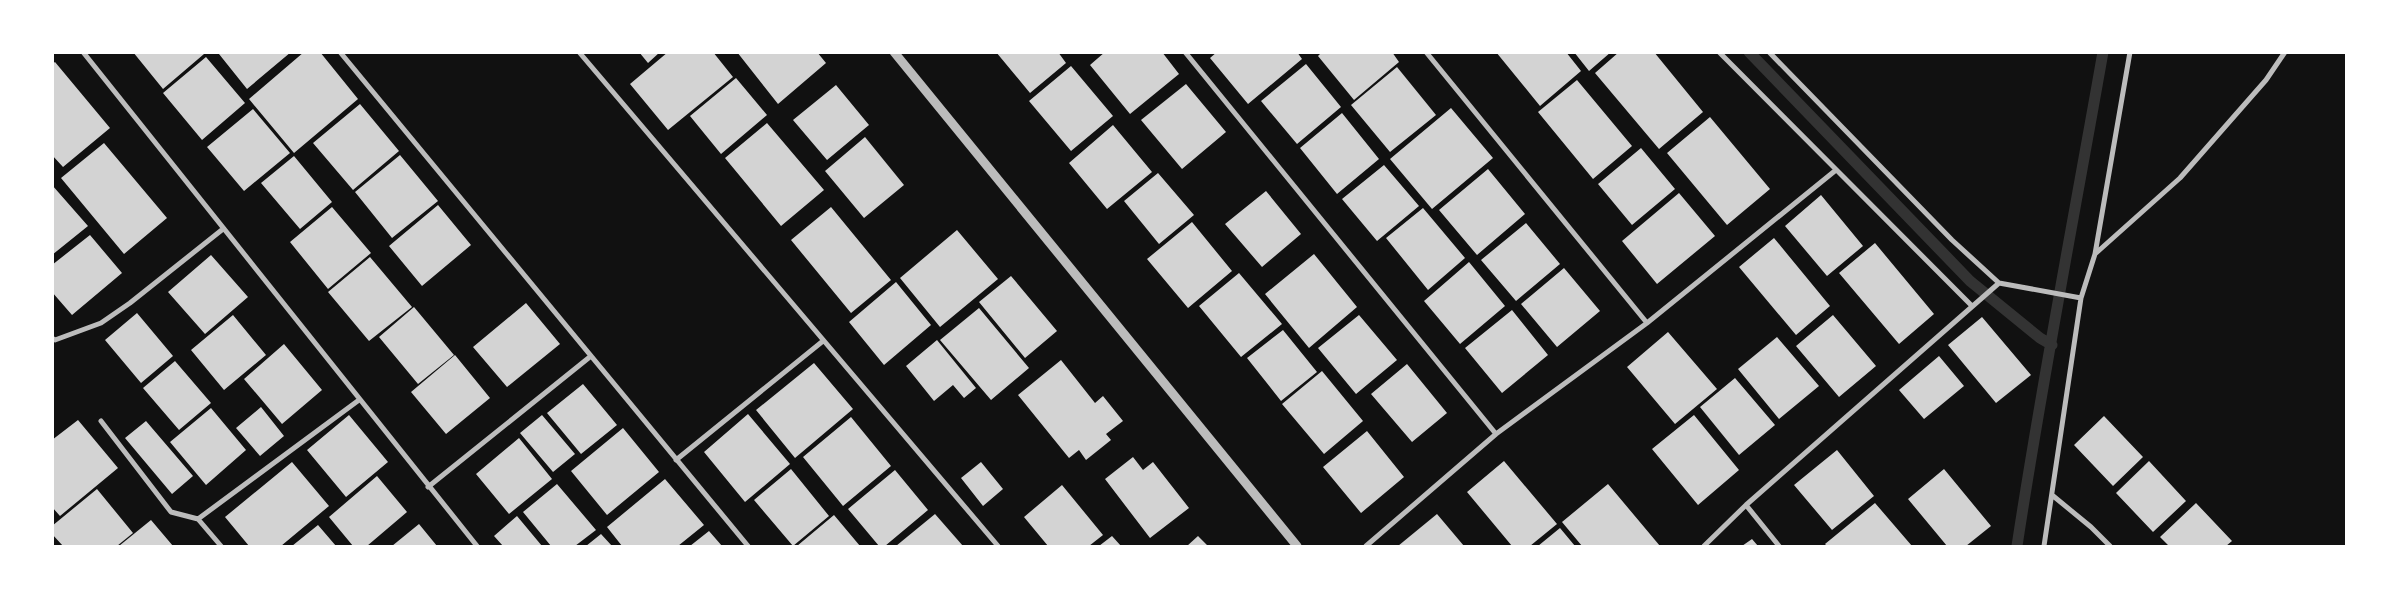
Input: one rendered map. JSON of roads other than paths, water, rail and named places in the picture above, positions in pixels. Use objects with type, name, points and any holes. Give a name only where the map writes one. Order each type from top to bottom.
[{"type":"street","points":[[340,52],[748,546]]},
{"type":"street","points":[[579,52],[998,546]]},
{"type":"street","points":[[894,52],[1296,546]]},
{"type":"street","points":[[1194,52],[1187,54],[1496,434]]},
{"type":"street","points":[[1426,52],[1647,323]]},
{"type":"street","points":[[1719,52],[1972,306]]},
{"type":"street","points":[[1769,52],[1952,240],[1999,283],[2081,298]]},
{"type":"street","points":[[2044,546],[2081,298],[2094,254],[2130,52]]},
{"type":"street","points":[[2094,254],[2180,178],[2266,80],[2285,52]]},
{"type":"street","points":[[86,54],[428,487],[477,546]]},
{"type":"street","points":[[1366,546],[1496,434],[1647,323],[1836,170]]},
{"type":"street","points":[[52,338],[55,340],[101,323],[130,303],[223,229]]},
{"type":"street","points":[[1704,546],[1746,505],[1999,283]]},
{"type":"street","points":[[676,460],[823,341]]},
{"type":"street","points":[[428,487],[591,356]]},
{"type":"street","points":[[198,519],[359,400]]},
{"type":"street","points":[[101,421],[171,512],[198,519],[221,546]]},
{"type":"street","points":[[2052,495],[2092,527],[2110,546]]},
{"type":"street","points":[[1746,505],[1779,546]]},
{"type":"waterway","points":[[1749,52],[1970,281],[2040,338],[2052,345]]},
{"type":"waterway","points":[[2017,546],[2103,52]]}]
